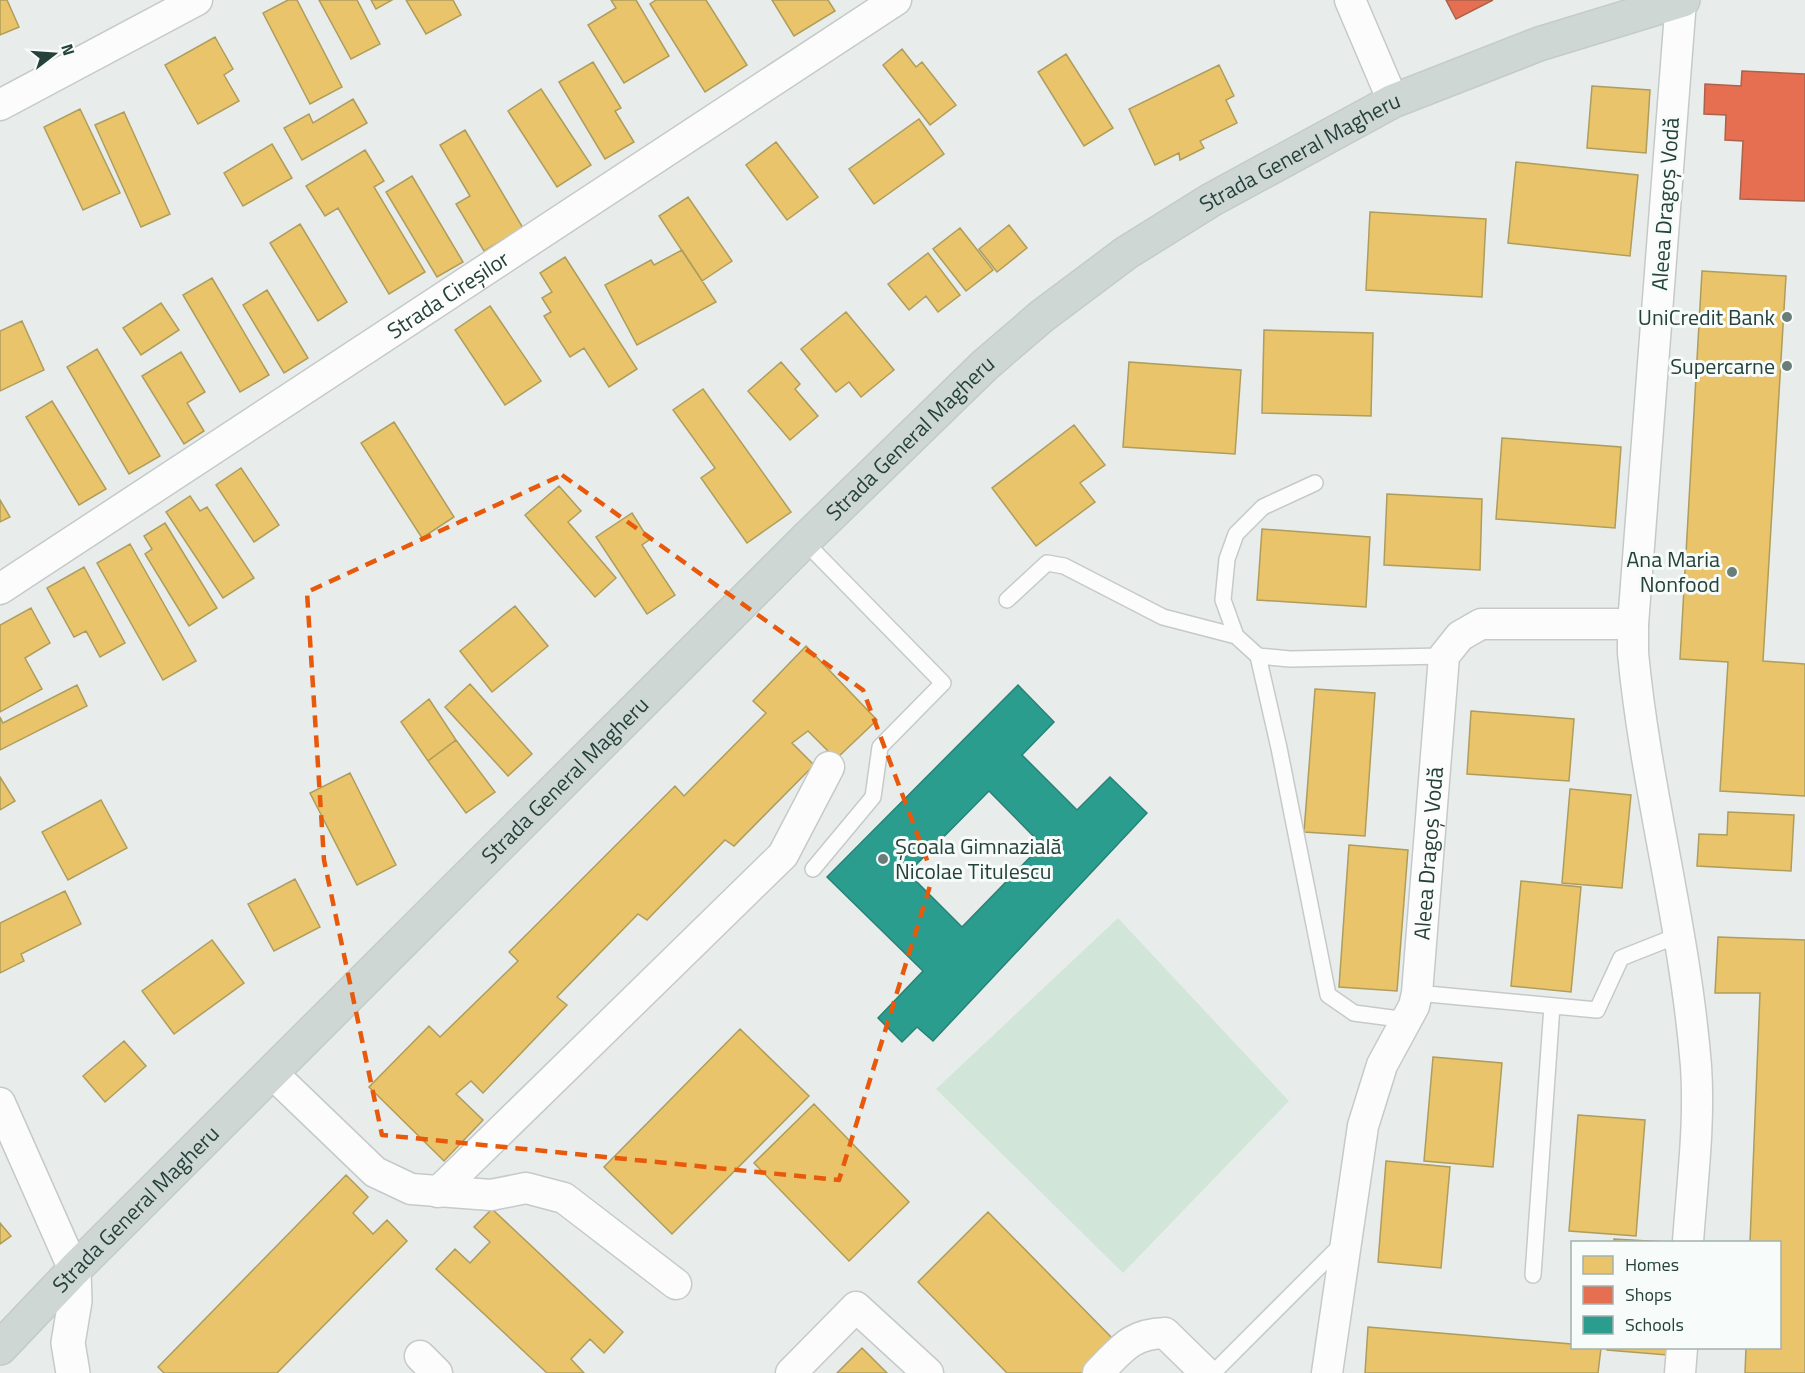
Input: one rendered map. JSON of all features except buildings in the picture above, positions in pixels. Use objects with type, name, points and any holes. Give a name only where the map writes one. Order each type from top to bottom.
[{"type":"main road","name":"Strada General Magheru","points":[[0,1347],[74,1270],[804,541],[985,364],[1042,316],[1126,253],[1211,200],[1393,101],[1539,44],[1682,0]]},
{"type":"street","points":[[0,105],[197,0]]},
{"type":"street","name":"Strada Cireșilor","points":[[0,589],[896,0]]},
{"type":"street","points":[[1350,0],[1393,101]]},
{"type":"street","name":"Aleea Dragoș Vodă","points":[[1682,0],[1633,624],[1635,678],[1678,935],[1696,1066],[1697,1105],[1688,1241]]},
{"type":"street","points":[[1444,656],[1460,636],[1481,624],[1633,624]]},
{"type":"street","name":"Aleea Dragoș Vodă","points":[[1328,1373],[1363,1126],[1382,1065],[1412,1006],[1444,656]]},
{"type":"street","points":[[438,1192],[783,855],[829,767]]},
{"type":"street","points":[[272,1073],[375,1172],[411,1189],[491,1195],[526,1188],[564,1198],[676,1284]]},
{"type":"street","points":[[0,1104],[56,1224],[74,1270],[75,1300],[68,1343],[73,1373]]},
{"type":"street","points":[[791,1373],[856,1307],[928,1373]]},
{"type":"street","points":[[1098,1373],[1146,1334],[1165,1333],[1206,1373]]},
{"type":"street","points":[[1680,1373],[1682,1349]]},
{"type":"lane","points":[[1236,636],[1223,600],[1227,559],[1236,534],[1263,507],[1315,483]]},
{"type":"lane","points":[[804,541],[943,683],[880,747],[873,798],[813,869]]},
{"type":"lane","points":[[1007,600],[1047,563],[1064,566],[1163,617],[1236,636],[1258,656],[1280,748],[1328,995],[1354,1013],[1412,1006],[1552,1006],[1597,1010],[1621,958],[1678,935]]},
{"type":"lane","points":[[1258,656],[1290,659],[1444,656]]},
{"type":"lane","points":[[1533,1275],[1552,1006]]},
{"type":"lane","points":[[1213,1373],[1347,1240]]},
{"type":"highlighted area","points":[[562,475],[863,690],[933,876],[839,1180],[382,1135],[324,860],[307,592]]},
{"type":"green space","points":[[1118,918],[1289,1101],[1123,1273],[936,1089]]},
{"type":"place","name":"UniCredit Bank","points":[[1787,317]]},
{"type":"place","name":"Supercarne","points":[[1787,366]]},
{"type":"place","name":"Ana Maria Nonfood","points":[[1732,572]]},
{"type":"place","name":"Școala Gimnazială Nicolae Titulescu","points":[[883,859]]}]
